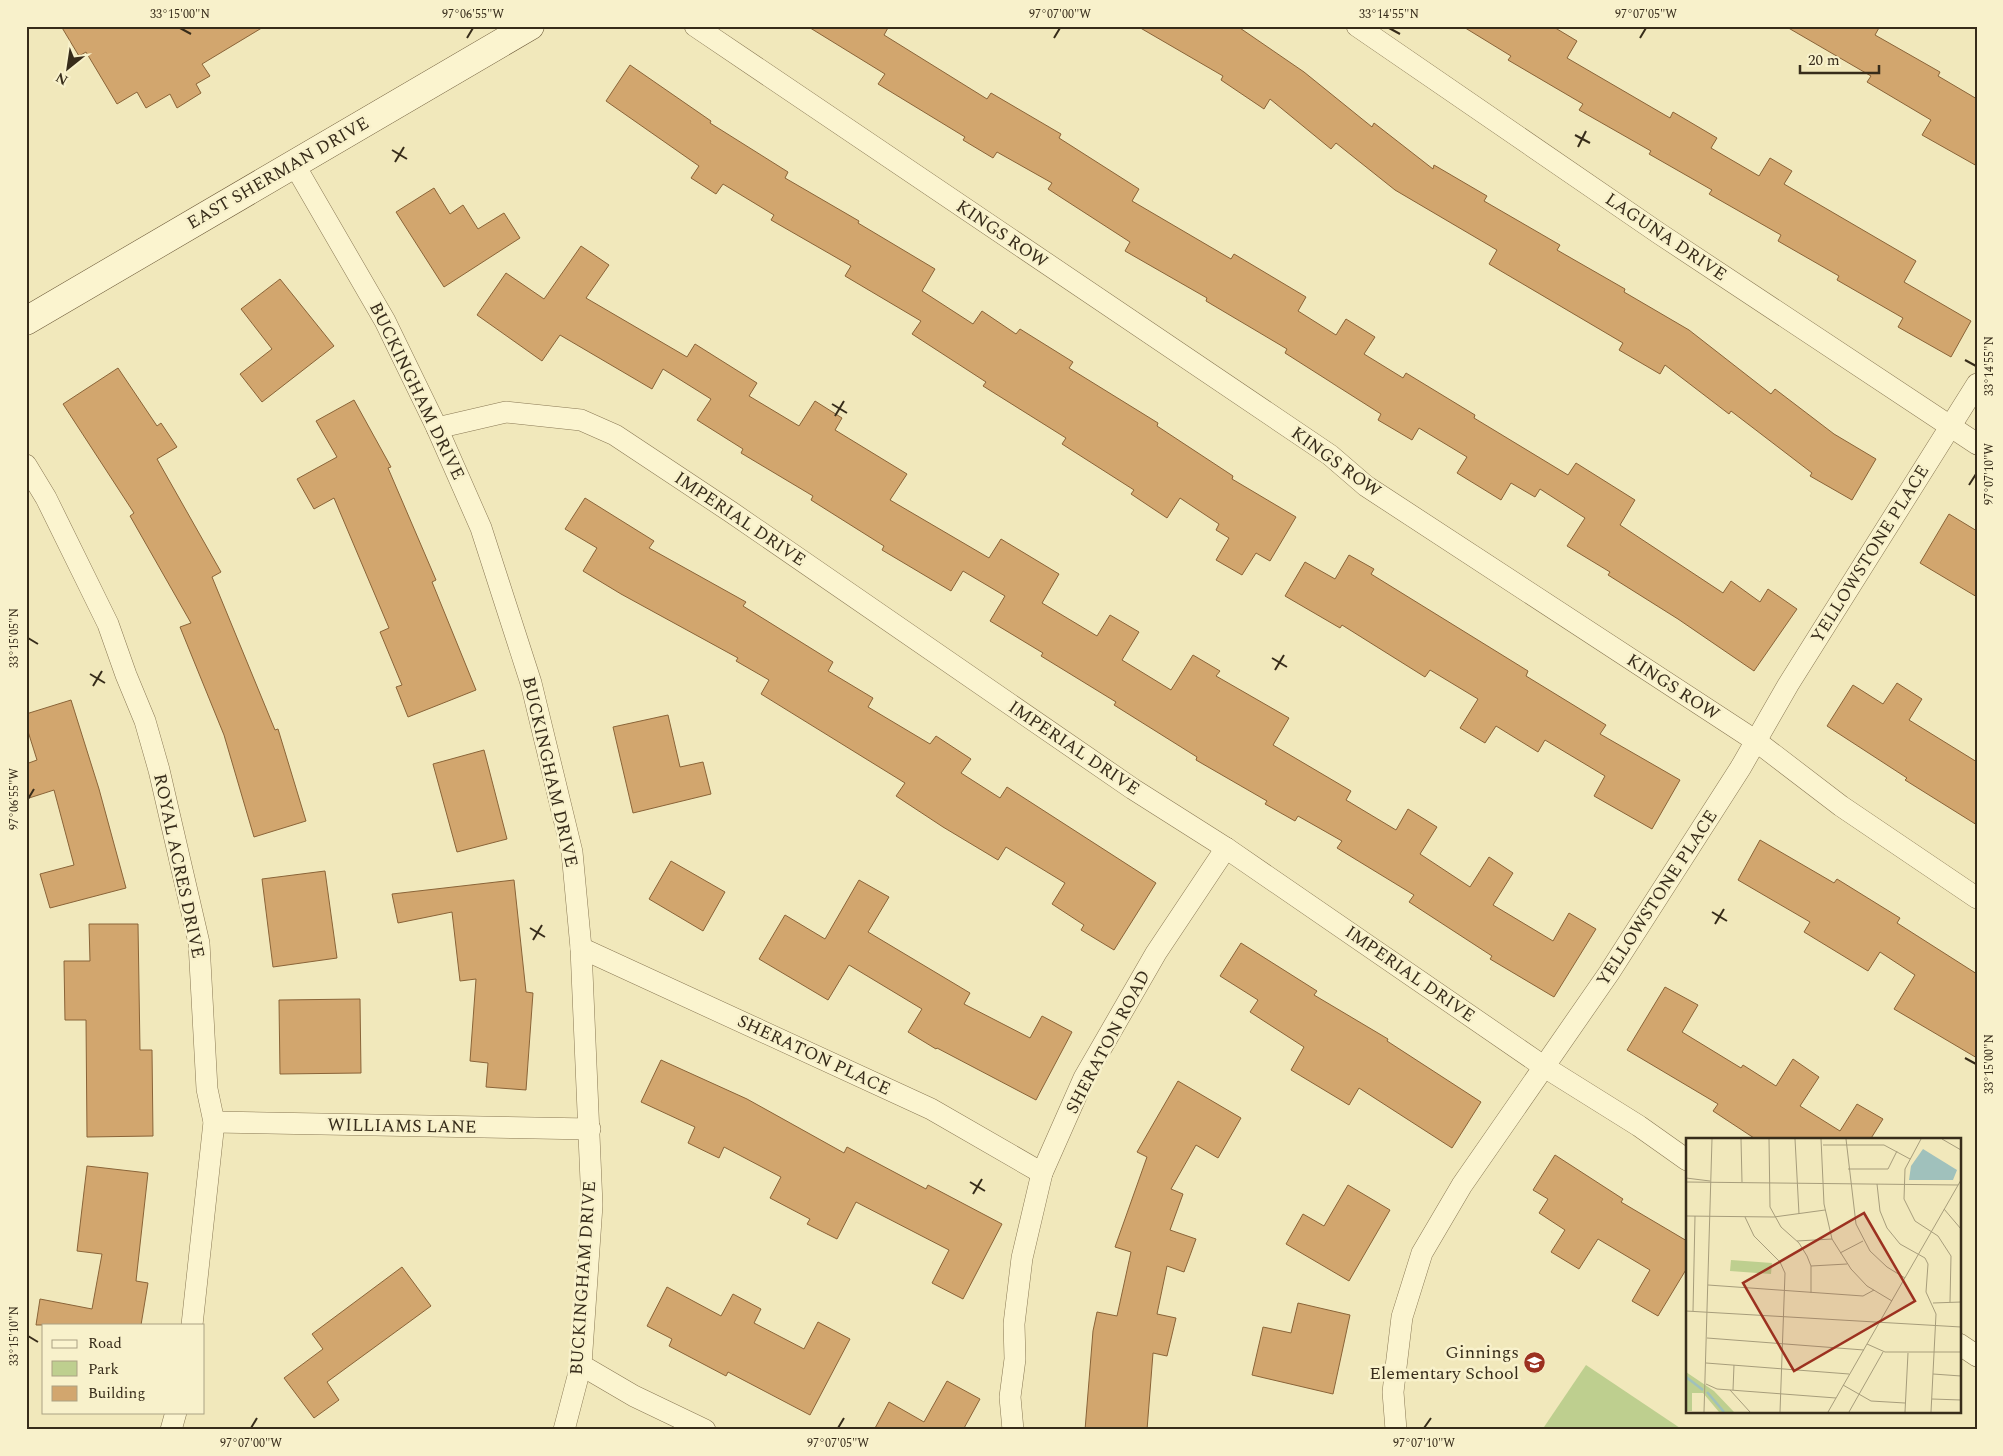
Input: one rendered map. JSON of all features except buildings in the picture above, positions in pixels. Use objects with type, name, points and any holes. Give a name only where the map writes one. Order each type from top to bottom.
[{"type":"main road","name":"EAST SHERMAN DRIVE","points":[[26,321],[530,26]]},
{"type":"street","name":"KINGS ROW","points":[[695,26],[1330,455],[1366,486],[1756,741],[1841,806],[1977,898]]},
{"type":"street","name":"LAGUNA DRIVE","points":[[1357,26],[1660,234],[1977,444]]},
{"type":"street","name":"BUCKINGHAM DRIVE","points":[[294,164],[385,321],[437,428],[481,528],[531,683],[572,852],[581,948],[592,1205],[580,1365],[564,1430]]},
{"type":"street","name":"YELLOWSTONE PLACE","points":[[1396,1430],[1393,1392],[1402,1317],[1422,1253],[1462,1185],[1609,973],[1756,741],[1788,685],[1977,384]]},
{"type":"street","name":"IMPERIAL DRIVE","points":[[437,428],[506,412],[581,420],[615,435],[731,512],[1133,789],[1226,848],[1543,1066],[1639,1126],[1686,1159]]},
{"type":"street","name":"ROYAL ACRES DRIVE","points":[[26,465],[46,498],[108,624],[145,722],[160,770],[199,943],[208,1089],[214,1122],[192,1324]]},
{"type":"street","name":"SHERATON ROAD","points":[[1013,1430],[1010,1397],[1015,1359],[1014,1324],[1022,1258],[1042,1173],[1084,1078],[1156,953],[1226,848]]},
{"type":"street","name":"SHERATON PLACE","points":[[581,948],[931,1109],[1042,1173]]},
{"type":"street","name":"WILLIAMS LANE","points":[[214,1122],[590,1129]]},
{"type":"street","points":[[1960,1345],[1977,1356]]},
{"type":"street","points":[[580,1365],[634,1396],[705,1430]]},
{"type":"street","points":[[171,1430],[175,1414]]},
{"type":"green space","points":[[1586,1365],[1683,1430],[1542,1430]]},
{"type":"place","name":"Ginnings Elementary School","points":[[1535,1362]]}]
